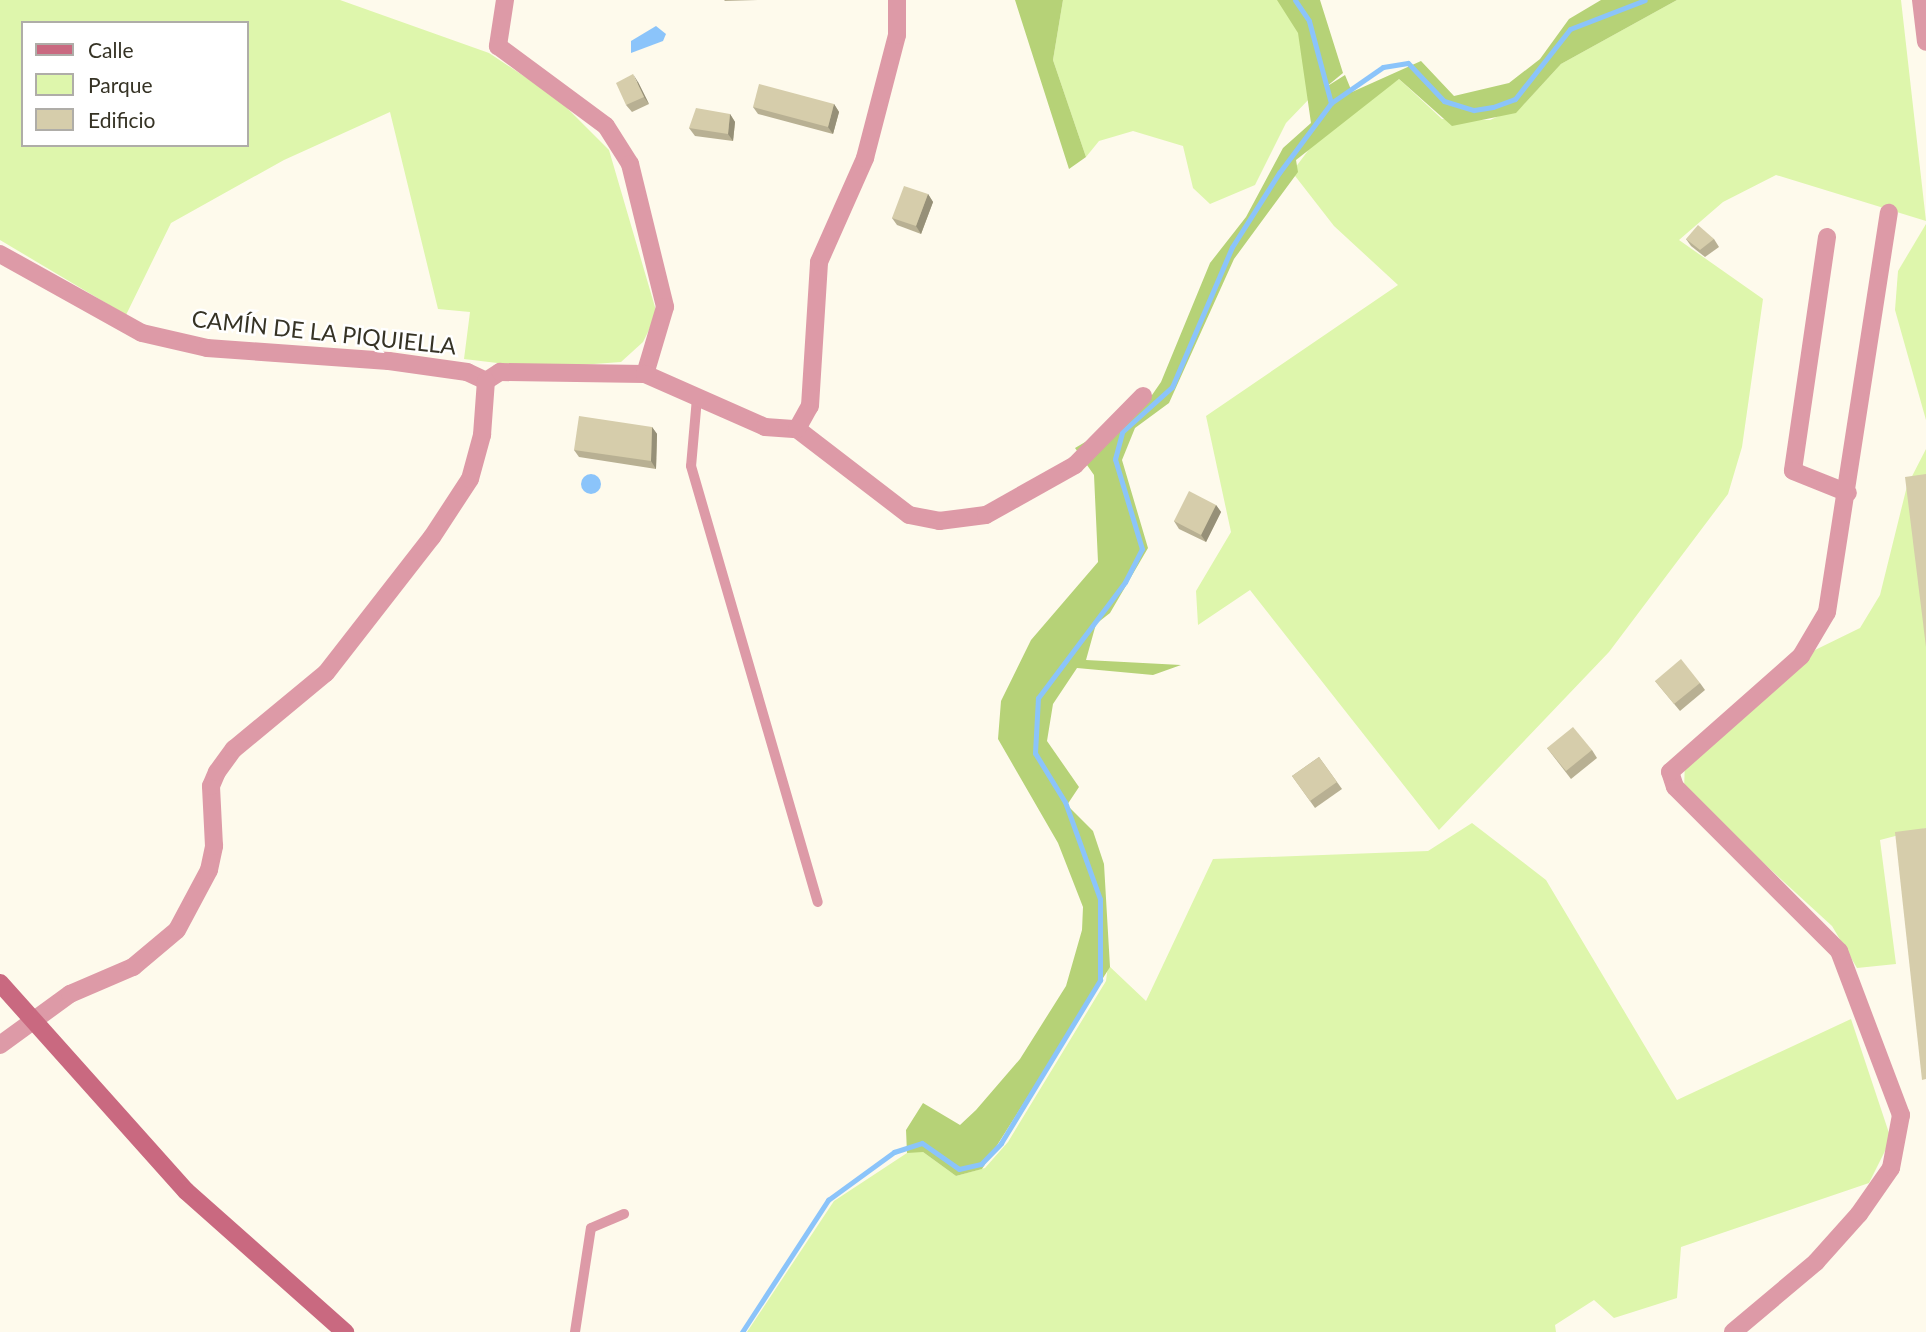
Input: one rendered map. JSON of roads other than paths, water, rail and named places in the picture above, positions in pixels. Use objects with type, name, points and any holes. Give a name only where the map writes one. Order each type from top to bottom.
[{"type":"street","points":[[505,0],[498,46],[606,126],[630,164],[665,307],[645,374]]},
{"type":"street","points":[[897,0],[897,35],[865,158],[819,262],[810,406],[797,429],[909,515],[939,521],[986,515],[1075,465],[1100,443],[1143,396]]},
{"type":"street","points":[[1921,0],[1926,42]]},
{"type":"street","points":[[1733,1332],[1816,1262],[1859,1214],[1891,1168],[1900,1141],[1901,1115],[1839,951],[1675,787],[1670,772],[1816,638],[1836,576],[1889,213]]},
{"type":"street","points":[[1827,237],[1793,471],[1848,493]]},
{"type":"street","name":"CAMÍN DE LA PIQUIELLA","points":[[0,254],[142,333],[206,348],[415,365],[486,381],[500,372],[645,374],[765,426],[797,429]]},
{"type":"street","points":[[0,1045],[29,1018],[133,967],[177,930],[209,870],[215,846],[211,786],[218,772],[234,749],[326,673],[432,537],[470,480],[486,381]]},
{"type":"street","points":[[0,983],[186,1191],[345,1332]]},
{"type":"lane","points":[[697,398],[691,466],[818,902]]},
{"type":"lane","points":[[575,1332],[592,1228],[624,1214]]},
{"type":"water","points":[[656,26],[666,34],[663,41],[631,53],[631,41]]},
{"type":"water","points":[[587,474],[595,474],[601,484],[595,494],[587,494],[581,488],[581,480]]},
{"type":"waterway","points":[[1295,0],[1309,21],[1331,103]]},
{"type":"waterway","points":[[742,1332],[828,1200],[894,1152],[922,1143],[959,1169],[981,1164],[1001,1143],[1100,980],[1100,899],[1065,802],[1035,753],[1038,698],[1125,582],[1142,549],[1115,459],[1122,432],[1172,387],[1232,247],[1279,173],[1331,103],[1383,67],[1408,63],[1444,101],[1474,110],[1493,107],[1515,99],[1570,29],[1645,0]]}]
